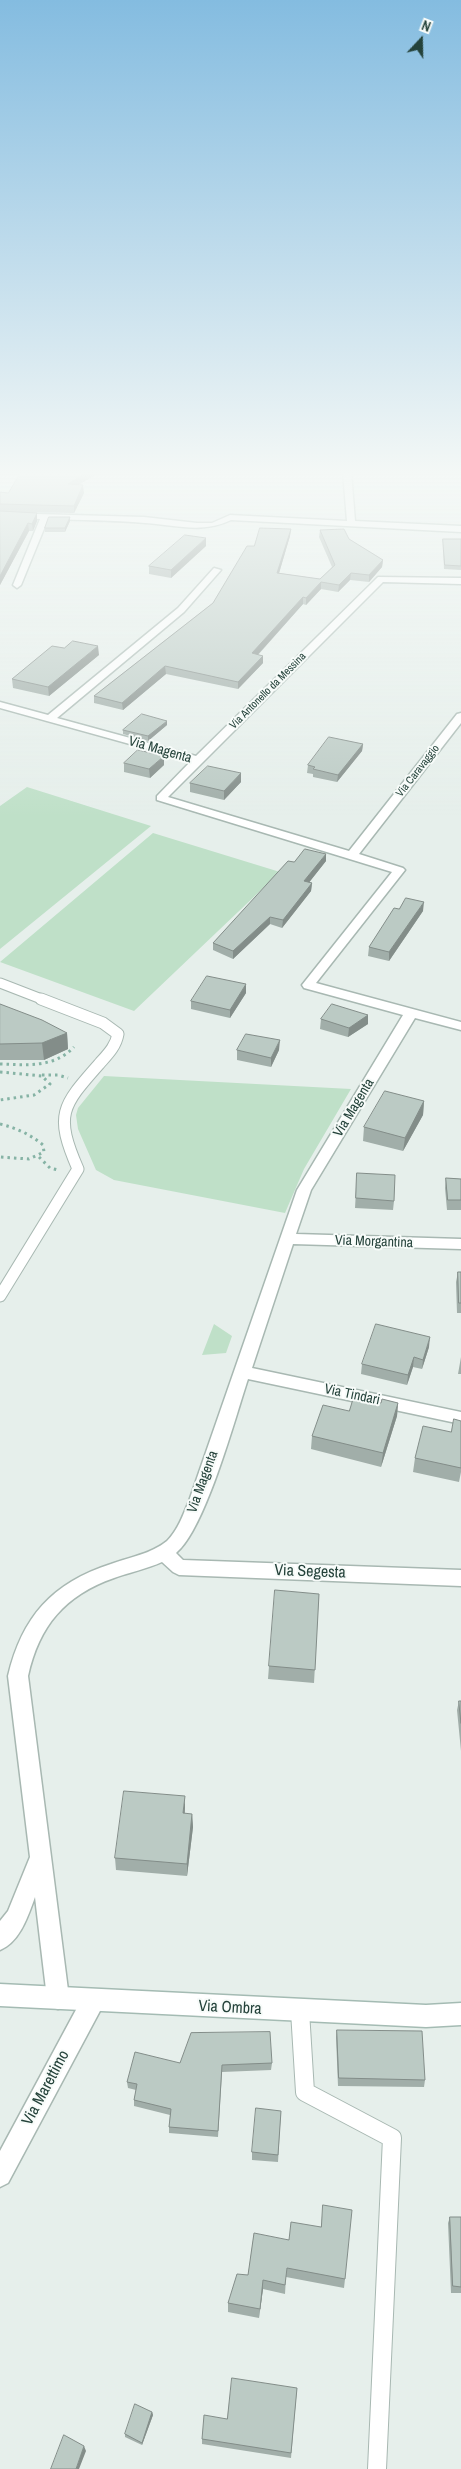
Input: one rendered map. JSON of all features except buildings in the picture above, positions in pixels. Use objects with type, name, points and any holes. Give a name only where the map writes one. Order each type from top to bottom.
[{"type":"street","points":[[49,719],[181,610],[202,587]]},
{"type":"street","name":"Via Antonello da Messina","points":[[198,760],[373,587]]},
{"type":"street","name":"Via Magenta","points":[[0,706],[198,760],[160,798],[399,870],[308,985],[411,1013],[304,1190],[198,1501],[185,1529],[175,1544],[164,1552],[142,1562],[108,1572],[79,1586],[62,1597],[45,1613],[32,1630],[22,1655],[18,1676],[58,1998]]},
{"type":"street","name":"Via Caravaggio","points":[[352,856],[461,716]]},
{"type":"street","points":[[411,1013],[461,1026]]},
{"type":"street","name":"Via Morgantina","points":[[286,1240],[461,1244]]},
{"type":"street","name":"Via Tindari","points":[[242,1372],[461,1418]]},
{"type":"street","name":"Via Segesta","points":[[164,1552],[179,1567],[461,1578]]},
{"type":"street","points":[[0,1940],[16,1918],[41,1854]]},
{"type":"street","name":"Via Ombra","points":[[0,1996],[426,2016],[461,2014]]},
{"type":"street","name":"Via Marettimo","points":[[0,2175],[93,2001]]},
{"type":"lane","points":[[0,983],[103,1024],[118,1034],[113,1048],[64,1107],[62,1126],[78,1169],[0,1296]]},
{"type":"lane","points":[[300,2011],[305,2092],[392,2138],[377,2469]]},
{"type":"path","points":[[0,1064],[46,1064],[68,1056],[74,1048]]},
{"type":"path","points":[[0,1072],[42,1076],[58,1075],[83,1083]]},
{"type":"path","points":[[0,1100],[15,1099],[47,1089],[50,1084],[42,1076]]},
{"type":"path","points":[[0,1124],[21,1130],[36,1138],[43,1145],[44,1152],[39,1157],[28,1159],[0,1157]]},
{"type":"path","points":[[39,1157],[50,1168],[75,1174]]},
{"type":"green space","points":[[27,787],[151,826],[0,949],[0,806]]},
{"type":"green space","points":[[153,833],[280,872],[134,1011],[0,962]]},
{"type":"green space","points":[[104,1076],[351,1089],[304,1169],[285,1213],[114,1180],[96,1170],[78,1129],[76,1115],[78,1108]]},
{"type":"green space","points":[[214,1324],[232,1336],[226,1353],[202,1355]]}]
